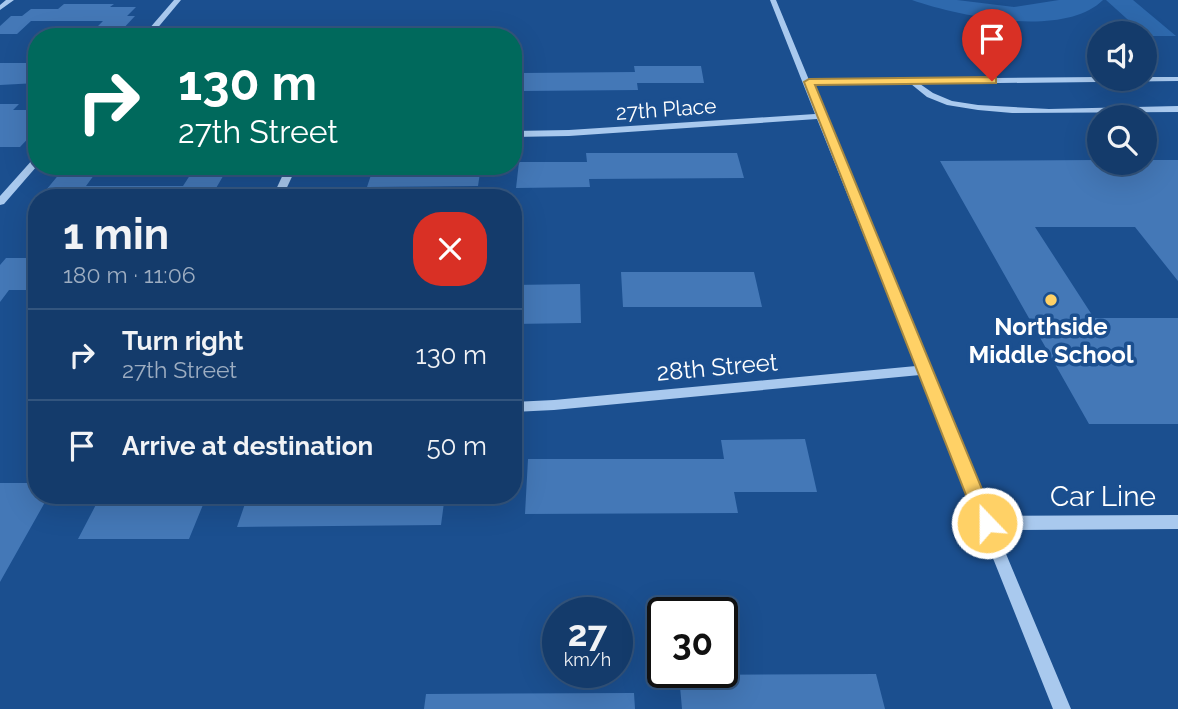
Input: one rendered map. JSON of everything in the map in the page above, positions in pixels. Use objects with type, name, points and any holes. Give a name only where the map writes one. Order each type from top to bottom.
[{"type":"street","points":[[0,8],[11,0]]},
{"type":"street","points":[[154,28],[178,0]]},
{"type":"street","points":[[774,0],[1062,709]]},
{"type":"street","points":[[809,82],[1178,79]]},
{"type":"street","points":[[913,81],[931,96],[966,106],[1002,110],[1178,109]]},
{"type":"street","name":"27th Place","points":[[522,134],[821,116]]},
{"type":"street","points":[[0,202],[28,170]]},
{"type":"street","name":"28th Street","points":[[522,406],[925,370]]},
{"type":"street","name":"Car Line","points":[[987,523],[1178,522]]},
{"type":"shaded area","points":[[912,0],[957,0],[1014,7],[1059,0],[1103,0],[1085,12],[1063,19],[1010,21],[956,12]]},
{"type":"shaded area","points":[[1106,0],[1133,0],[1176,36],[1157,36],[1157,21],[1129,21]]},
{"type":"building","points":[[64,4],[136,7],[127,16],[135,16],[124,28],[96,28],[103,21],[31,21],[17,34],[0,34],[0,26],[11,16],[22,16],[31,9],[58,9]]},
{"type":"building","points":[[0,63],[28,63],[28,83],[0,85]]},
{"type":"building","points":[[634,66],[701,66],[704,83],[637,83],[638,90],[522,91],[522,73],[635,72]]},
{"type":"building","points":[[0,104],[19,104],[13,110],[28,110],[28,139],[20,147],[0,147]]},
{"type":"building","points":[[586,153],[737,153],[744,178],[589,179],[590,187],[516,188],[518,175],[522,175],[522,162],[587,162]]},
{"type":"building","name":"Northside Middle School","points":[[1087,160],[1087,175],[1157,175],[1157,160],[1178,160],[1178,281],[1135,227],[1035,227],[1094,318],[1178,318],[1178,424],[1089,424],[940,161]]},
{"type":"building","points":[[58,175],[94,175],[86,186],[183,186],[190,175],[224,175],[216,189],[47,189]]},
{"type":"building","points":[[371,175],[480,175],[478,186],[367,187]]},
{"type":"building","points":[[6,258],[28,258],[28,290],[9,290],[0,302],[0,265]]},
{"type":"building","points":[[621,272],[754,272],[762,307],[623,307]]},
{"type":"building","points":[[580,284],[581,323],[522,324],[522,285]]},
{"type":"building","points":[[805,439],[817,492],[734,492],[738,513],[525,514],[528,459],[724,459],[721,440]]},
{"type":"building","points":[[0,483],[28,483],[28,504],[44,504],[0,582]]},
{"type":"building","points":[[96,504],[203,504],[189,539],[78,539]]},
{"type":"building","points":[[245,504],[444,504],[441,525],[237,527]]},
{"type":"building","points":[[876,674],[885,709],[682,709],[680,688],[738,688],[738,675]]},
{"type":"building","points":[[634,693],[635,709],[424,709],[426,694]]},
{"type":"place","name":"Northside Middle School","points":[[1051,300]]},
{"type":"route","points":[[987,523],[809,82],[992,81]]}]
